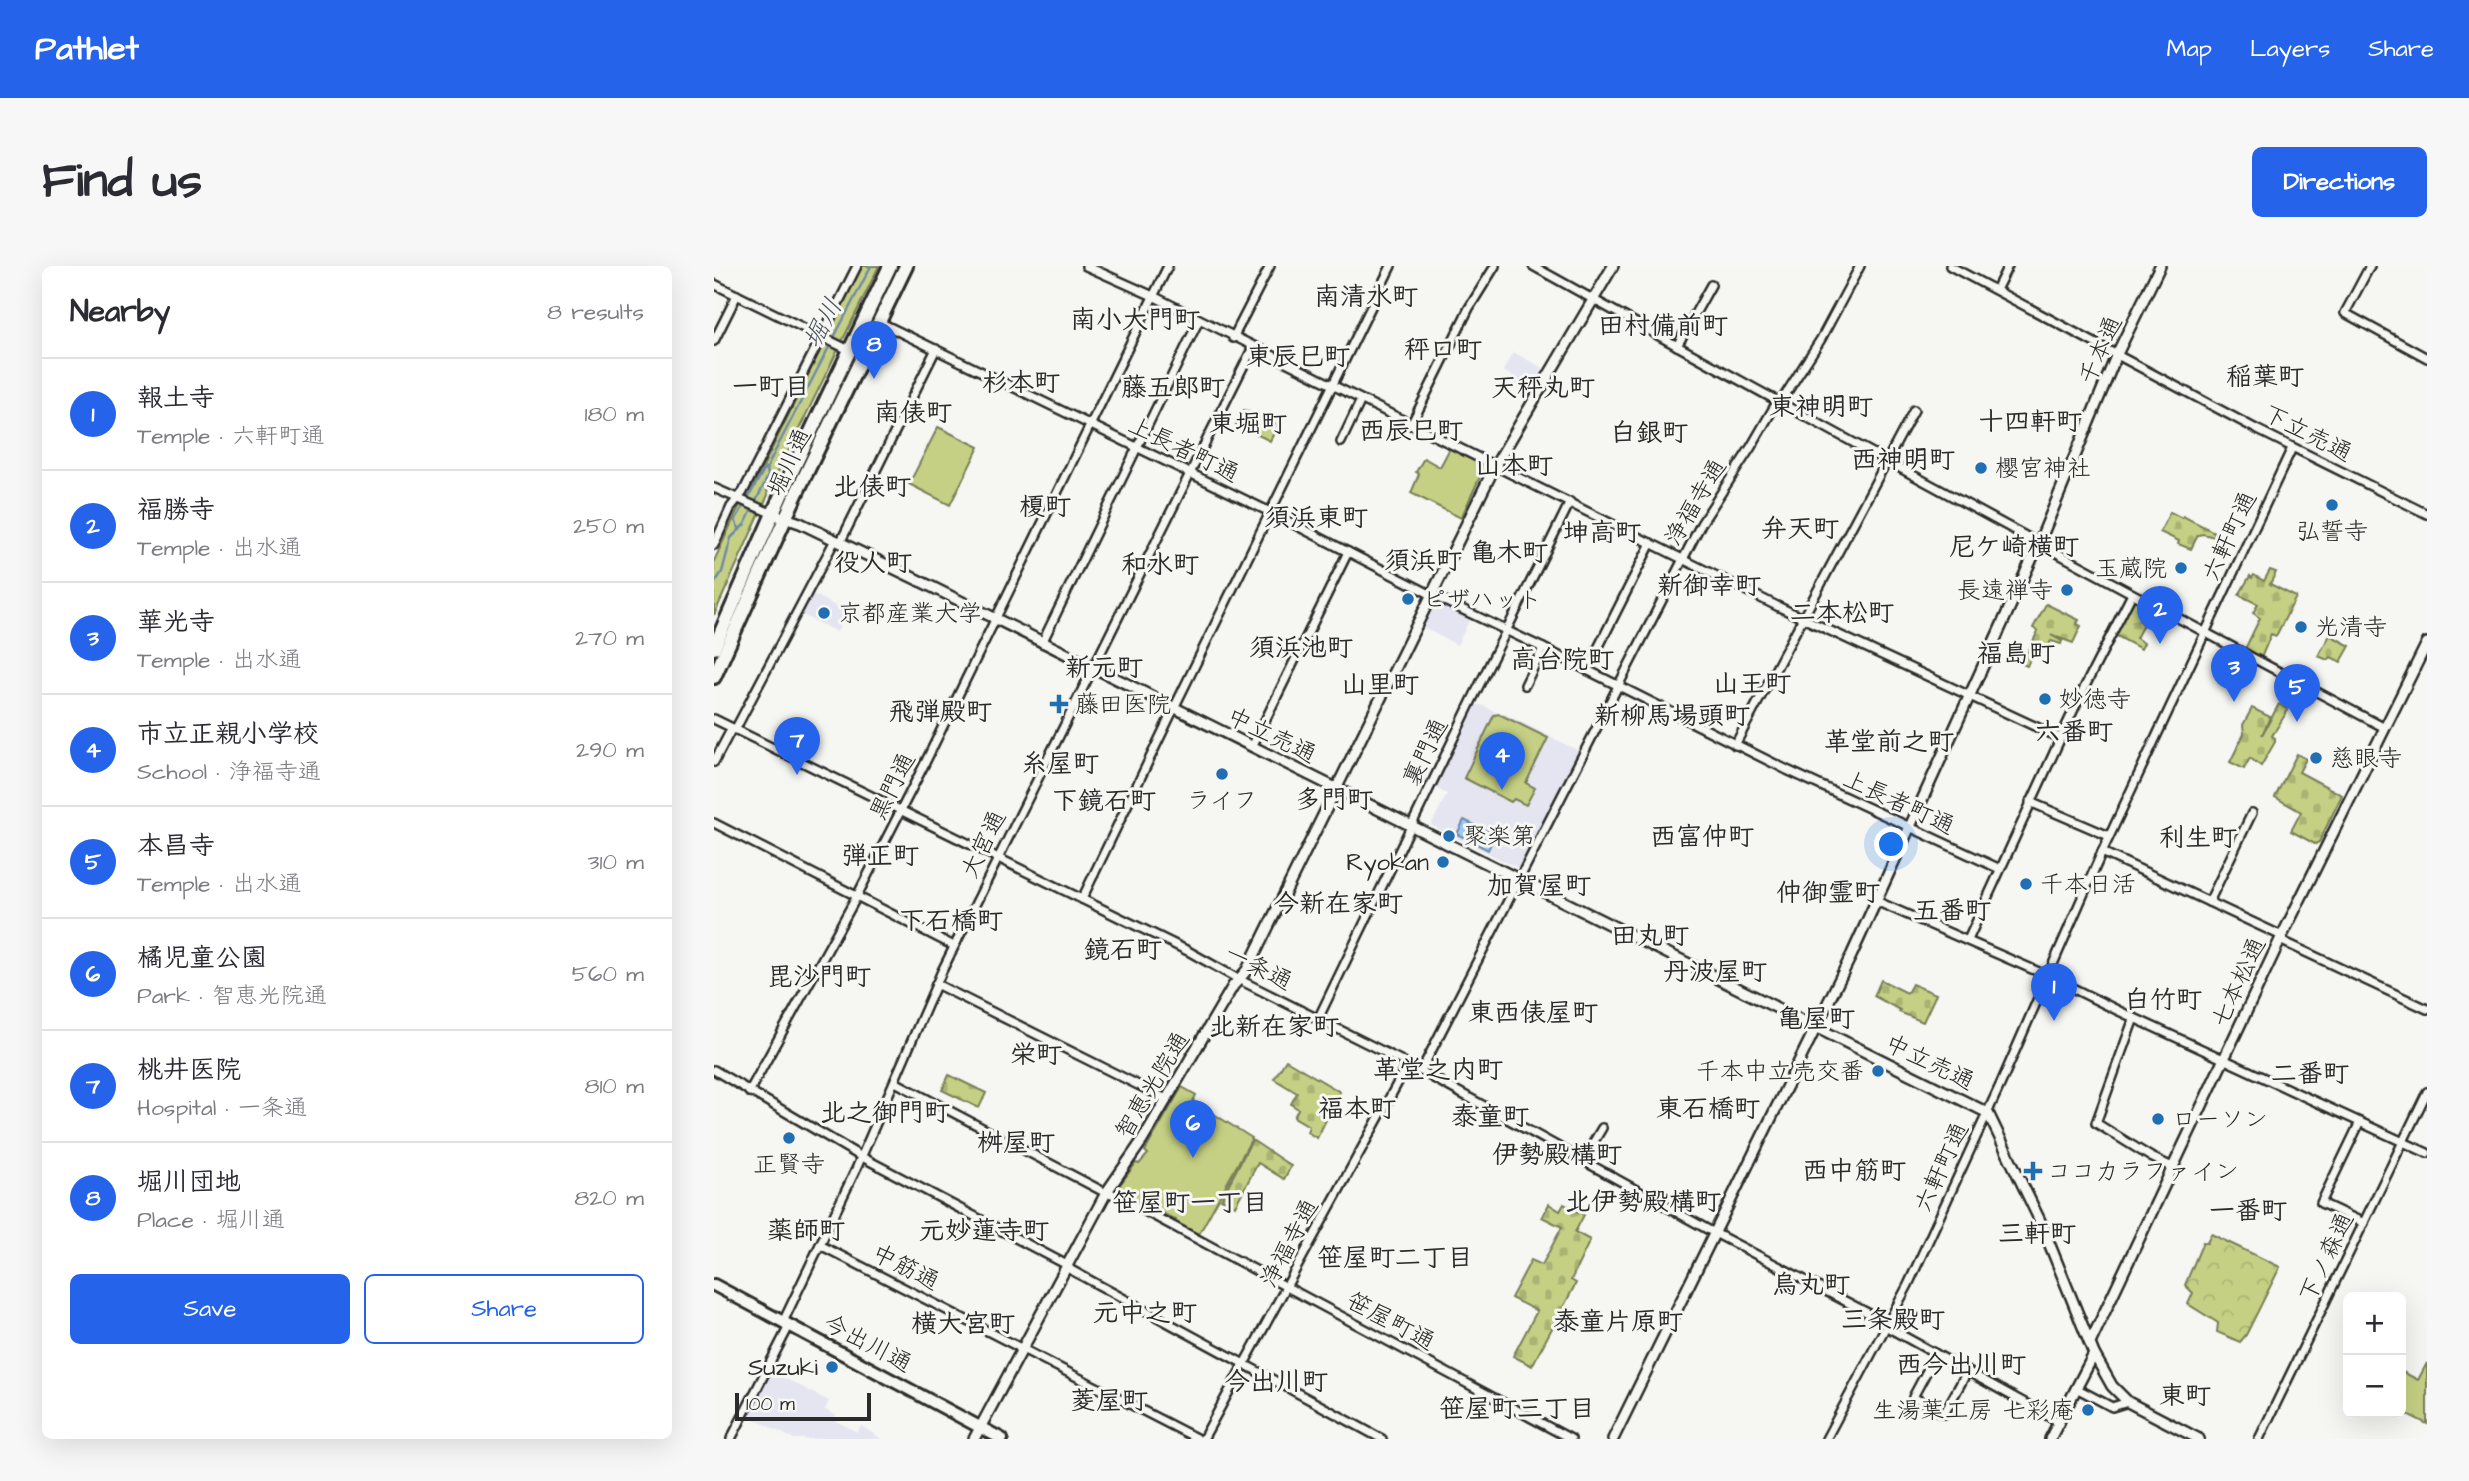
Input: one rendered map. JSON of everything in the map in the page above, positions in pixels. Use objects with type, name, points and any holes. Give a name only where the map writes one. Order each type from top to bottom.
[{"type":"main road","name":"堀川通","points":[[714,648],[767,512],[845,348],[890,266]]},
{"type":"main road","name":"堀川通","points":[[714,677],[906,266]]},
{"type":"main road","name":"今出川通","points":[[714,1285],[1002,1439]]},
{"type":"street","points":[[714,545],[731,507],[740,500],[824,338],[857,266]]},
{"type":"street","points":[[1086,266],[1153,296],[1233,338],[1803,618],[2060,738]]},
{"type":"street","name":"黒門通","points":[[749,1091],[857,896],[901,810],[1168,266]]},
{"type":"street","points":[[1233,338],[1270,266]]},
{"type":"street","points":[[1082,899],[1391,266]]},
{"type":"street","points":[[1411,425],[1469,308],[1495,266]]},
{"type":"street","points":[[1533,266],[1778,403],[2385,728]]},
{"type":"street","name":"智恵光院通","points":[[974,1439],[1105,1193],[1142,1140],[1233,986],[1247,970],[1495,466],[1613,266]]},
{"type":"street","name":"浄福寺通","points":[[1421,1071],[1701,524],[1821,339],[1860,266]]},
{"type":"street","name":"下立売通","points":[[1950,266],[2292,448],[2427,514]]},
{"type":"street","points":[[1996,290],[2008,266]]},
{"type":"street","name":"千本通","points":[[1613,1439],[1817,1028],[1970,697],[2039,543],[2117,354],[2160,266]]},
{"type":"street","points":[[2370,266],[2345,313],[2427,358]]},
{"type":"street","points":[[714,284],[845,348]]},
{"type":"street","points":[[1677,346],[1711,285]]},
{"type":"street","points":[[714,341],[737,295]]},
{"type":"street","points":[[1042,643],[1199,320]]},
{"type":"street","name":"上長者町通","points":[[879,322],[1270,512],[1735,745],[2000,869]]},
{"type":"street","name":"大宮通","points":[[731,1439],[789,1328],[783,1322],[954,946],[1253,347]]},
{"type":"street","points":[[714,762],[838,541],[936,349]]},
{"type":"street","points":[[1340,442],[1361,400]]},
{"type":"street","points":[[1735,745],[1914,410]]},
{"type":"street","name":"六軒町通","points":[[1826,1439],[1888,1326],[1988,1113],[2109,836],[2292,448]]},
{"type":"street","name":"中立売通","points":[[714,488],[838,541],[1988,1113],[2041,1223],[2094,1353]]},
{"type":"street","name":"裏門通","points":[[1318,1019],[1570,502]]},
{"type":"street","points":[[1587,670],[1651,543]]},
{"type":"street","points":[[1252,747],[1348,552]]},
{"type":"street","points":[[1968,940],[2060,738],[2132,594]]},
{"type":"street","name":"七本松通","points":[[2091,1341],[2223,1058],[2427,643]]},
{"type":"street","points":[[1525,685],[1543,648]]},
{"type":"street","name":"一条通","points":[[714,719],[998,857],[1408,1064],[2059,1422]]},
{"type":"street","points":[[2030,802],[2109,836]]},
{"type":"street","points":[[2209,902],[2252,813]]},
{"type":"street","points":[[714,822],[954,946]]},
{"type":"street","points":[[2102,852],[2427,1009]]},
{"type":"street","points":[[1876,901],[2048,976],[2427,1153]]},
{"type":"street","points":[[936,984],[1166,1099]]},
{"type":"street","points":[[2134,1018],[2096,1123],[2172,1167]]},
{"type":"street","name":"浄福寺通","points":[[1201,1439],[1287,1288],[1408,1064]]},
{"type":"street","points":[[714,1070],[860,1156],[1067,1265],[1071,1270],[1382,1439]]},
{"type":"street","name":"笹屋町通","points":[[894,1082],[1105,1193],[1113,1194],[1571,1439]]},
{"type":"street","name":"下ノ森通","points":[[2259,1439],[2427,1092]]},
{"type":"street","points":[[2360,1122],[2321,1203],[2364,1223]]},
{"type":"street","points":[[1583,1160],[1602,1128]]},
{"type":"street","name":"中筋通","points":[[820,1245],[1201,1439]]},
{"type":"street","points":[[2050,1439],[2094,1353]]},
{"type":"street","points":[[2094,1353],[2112,1386],[2128,1402],[2199,1439]]},
{"type":"street","points":[[1936,1354],[1913,1397],[1944,1414],[1968,1372]]},
{"type":"street","points":[[2076,1388],[2112,1407],[2128,1402]]},
{"type":"shaded area","points":[[1513,352],[1543,368],[1528,395],[1514,387],[1518,379],[1503,371]]},
{"type":"shaded area","name":"京都産業大学","points":[[811,593],[847,612],[837,632],[800,614]]},
{"type":"shaded area","points":[[1441,602],[1471,617],[1457,645],[1424,628],[1436,603]]},
{"type":"shaded area","points":[[1473,704],[1498,713],[1499,711],[1583,753],[1525,866],[1520,869],[1431,825],[1447,794],[1433,786]]},
{"type":"shaded area","points":[[771,1371],[829,1401],[825,1410],[836,1415],[834,1420],[857,1432],[861,1426],[882,1439],[794,1439],[748,1416]]},
{"type":"green space","points":[[862,266],[879,266],[767,490],[768,495],[714,615],[714,561],[744,496],[754,485]]},
{"type":"green space","points":[[1244,410],[1278,425],[1270,441],[1236,424]]},
{"type":"green space","points":[[938,427],[979,447],[950,505],[909,484]]},
{"type":"green space","points":[[1450,448],[1483,464],[1484,468],[1461,518],[1411,493],[1419,474],[1416,472],[1424,458],[1440,467]]},
{"type":"green space","points":[[2170,512],[2224,537],[2222,539],[2198,535],[2191,549],[2178,544],[2179,541],[2160,532]]},
{"type":"green space","points":[[2270,570],[2276,572],[2270,584],[2296,597],[2276,636],[2271,634],[2261,658],[2245,649],[2260,618],[2253,613],[2258,604],[2239,595],[2250,576],[2252,578],[2254,575],[2264,581]]},
{"type":"green space","points":[[2134,599],[2146,606],[2139,620],[2144,623],[2136,638],[2144,643],[2141,649],[2115,635]]},
{"type":"green space","points":[[2046,604],[2079,620],[2077,624],[2081,626],[2073,643],[2051,635],[2062,641],[2061,644],[2051,641],[2048,646],[2036,645],[2027,666],[2022,664],[2038,631],[2033,628]]},
{"type":"green space","points":[[2330,635],[2350,646],[2341,662],[2331,657],[2328,660],[2318,656]]},
{"type":"green space","points":[[2279,704],[2288,710],[2272,736],[2275,742],[2261,766],[2250,758],[2244,769],[2230,762],[2244,734],[2243,725],[2252,708],[2270,717],[2262,735]]},
{"type":"green space","points":[[1499,714],[1548,738],[1526,783],[1535,788],[1526,805],[1514,799],[1511,802],[1464,778],[1494,715]]},
{"type":"green space","points":[[2297,754],[2306,759],[2299,772],[2342,795],[2319,842],[2315,844],[2291,831],[2301,812],[2275,797]]},
{"type":"green space","points":[[1881,980],[1907,993],[1912,984],[1936,994],[1923,1022],[1899,1012],[1900,1010],[1874,996]]},
{"type":"green space","points":[[1286,1060],[1340,1092],[1317,1138],[1307,1132],[1309,1126],[1294,1117],[1298,1109],[1291,1104],[1297,1093],[1274,1079]]},
{"type":"green space","points":[[949,1075],[986,1093],[979,1108],[942,1090]]},
{"type":"green space","points":[[1182,1087],[1196,1095],[1193,1101],[1252,1138],[1198,1236],[1175,1223],[1176,1220],[1160,1212],[1158,1215],[1117,1189],[1136,1163],[1139,1164],[1148,1154],[1145,1151]]},
{"type":"green space","points":[[1252,1140],[1291,1166],[1284,1179],[1258,1163],[1235,1206],[1221,1199]]},
{"type":"green space","points":[[1549,1204],[1560,1211],[1564,1204],[1584,1215],[1575,1232],[1590,1240],[1571,1280],[1576,1283],[1532,1366],[1513,1356],[1537,1311],[1511,1298],[1531,1260],[1542,1265],[1562,1227],[1542,1217]]},
{"type":"green space","points":[[2211,1234],[2280,1267],[2240,1342],[2217,1332],[2218,1323],[2188,1304],[2193,1293],[2185,1285],[2203,1242],[2207,1243]]},
{"type":"green space","points":[[2427,1363],[2427,1424],[2406,1414],[2406,1374],[2418,1380]]},
{"type":"water","points":[[1464,820],[1495,835],[1488,850],[1457,834]]},
{"type":"waterway","name":"堀川","points":[[714,584],[722,572],[731,538],[745,524],[768,476],[767,468],[772,457],[871,266]]},
{"type":"waterway","points":[[740,530],[735,521],[767,468]]},
{"type":"place","name":"堀川団地","points":[[874,379]]},
{"type":"place","name":"櫻宮神社","points":[[1981,468]]},
{"type":"place","name":"弘誓寺","points":[[2332,505]]},
{"type":"place","name":"玉蔵院","points":[[2181,568]]},
{"type":"place","name":"長遠禅寺","points":[[2067,590]]},
{"type":"place","name":"ピザハット","points":[[1408,599]]},
{"type":"place","name":"京都産業大学","points":[[824,613]]},
{"type":"place","name":"光清寺","points":[[2301,627]]},
{"type":"place","name":"福勝寺","points":[[2160,644]]},
{"type":"place","name":"妙徳寺","points":[[2045,699]]},
{"type":"place","name":"華光寺","points":[[2234,702]]},
{"type":"place","name":"藤田医院","points":[[1059,704]]},
{"type":"place","name":"本昌寺","points":[[2297,722]]},
{"type":"place","name":"慈眼寺","points":[[2316,758]]},
{"type":"place","name":"ライフ","points":[[1222,774]]},
{"type":"place","name":"桃井医院","points":[[797,775]]},
{"type":"place","name":"市立正親小学校","points":[[1502,790]]},
{"type":"place","name":"聚楽第","points":[[1449,836]]},
{"type":"place","name":"Ryokan","points":[[1443,862]]},
{"type":"place","name":"千本日活","points":[[2026,884]]},
{"type":"place","name":"報土寺","points":[[2054,1021]]},
{"type":"place","name":"千本中立売交番","points":[[1878,1071]]},
{"type":"place","name":"ローソン","points":[[2158,1119]]},
{"type":"place","name":"正賢寺","points":[[789,1138]]},
{"type":"place","name":"橘児童公園","points":[[1193,1158]]},
{"type":"place","name":"ココカラファイン","points":[[2033,1171]]},
{"type":"place","name":"Suzuki","points":[[832,1367]]},
{"type":"place","name":"生湯葉工房 七彩庵","points":[[2088,1410]]},
{"type":"district","name":"南清水町","points":[[1366,296]]},
{"type":"district","name":"南小大門町","points":[[1135,319]]},
{"type":"district","name":"田村備前町","points":[[1663,325]]},
{"type":"district","name":"秤口町","points":[[1443,349]]},
{"type":"district","name":"東辰巳町","points":[[1298,356]]},
{"type":"district","name":"稲葉町","points":[[2265,376]]},
{"type":"district","name":"杉本町","points":[[1021,382]]},
{"type":"district","name":"一町目","points":[[771,386]]},
{"type":"district","name":"藤五郎町","points":[[1173,387]]},
{"type":"district","name":"天秤丸町","points":[[1543,387]]},
{"type":"district","name":"東神明町","points":[[1821,406]]},
{"type":"district","name":"南俵町","points":[[913,412]]},
{"type":"district","name":"十四軒町","points":[[2030,421]]},
{"type":"district","name":"東堀町","points":[[1248,423]]},
{"type":"district","name":"西辰巳町","points":[[1411,430]]},
{"type":"district","name":"白銀町","points":[[1649,432]]},
{"type":"district","name":"西神明町","points":[[1903,459]]},
{"type":"district","name":"山本町","points":[[1514,465]]},
{"type":"district","name":"北俵町","points":[[872,486]]},
{"type":"district","name":"榎町","points":[[1045,506]]},
{"type":"district","name":"須浜東町","points":[[1316,517]]},
{"type":"district","name":"弁天町","points":[[1800,528]]},
{"type":"district","name":"坤高町","points":[[1602,532]]},
{"type":"district","name":"尼ケ崎横町","points":[[2014,546]]},
{"type":"district","name":"亀木町","points":[[1509,552]]},
{"type":"district","name":"須浜町","points":[[1423,560]]},
{"type":"district","name":"役人町","points":[[873,562]]},
{"type":"district","name":"和水町","points":[[1160,564]]},
{"type":"district","name":"新御幸町","points":[[1709,585]]},
{"type":"district","name":"二本松町","points":[[1842,612]]},
{"type":"district","name":"須浜池町","points":[[1301,647]]},
{"type":"district","name":"福島町","points":[[2016,653]]},
{"type":"district","name":"高台院町","points":[[1562,659]]},
{"type":"district","name":"新元町","points":[[1104,667]]},
{"type":"district","name":"山王町","points":[[1752,683]]},
{"type":"district","name":"山里町","points":[[1380,684]]},
{"type":"district","name":"飛弾殿町","points":[[940,711]]},
{"type":"district","name":"新柳馬場頭町","points":[[1672,715]]},
{"type":"district","name":"六番町","points":[[2074,731]]},
{"type":"district","name":"革堂前之町","points":[[1889,741]]},
{"type":"district","name":"糸屋町","points":[[1060,763]]},
{"type":"district","name":"多門町","points":[[1334,799]]},
{"type":"district","name":"下鏡石町","points":[[1104,800]]},
{"type":"district","name":"西富仲町","points":[[1702,836]]},
{"type":"district","name":"利生町","points":[[2198,837]]},
{"type":"district","name":"弾正町","points":[[880,855]]},
{"type":"district","name":"加賀屋町","points":[[1539,885]]},
{"type":"district","name":"仲御霊町","points":[[1828,892]]},
{"type":"district","name":"今新在家町","points":[[1338,903]]},
{"type":"district","name":"五番町","points":[[1952,910]]},
{"type":"district","name":"下石橋町","points":[[951,920]]},
{"type":"district","name":"田丸町","points":[[1650,935]]},
{"type":"district","name":"鏡石町","points":[[1123,949]]},
{"type":"district","name":"丹波屋町","points":[[1715,971]]},
{"type":"district","name":"毘沙門町","points":[[819,976]]},
{"type":"district","name":"白竹町","points":[[2163,999]]},
{"type":"district","name":"東西俵屋町","points":[[1533,1012]]},
{"type":"district","name":"亀屋町","points":[[1816,1018]]},
{"type":"district","name":"北新在家町","points":[[1274,1026]]},
{"type":"district","name":"栄町","points":[[1036,1054]]},
{"type":"district","name":"革堂之内町","points":[[1438,1069]]},
{"type":"district","name":"二番町","points":[[2310,1073]]},
{"type":"district","name":"福本町","points":[[1357,1108]]},
{"type":"district","name":"東石橋町","points":[[1708,1108]]},
{"type":"district","name":"北之御門町","points":[[885,1112]]},
{"type":"district","name":"泰童町","points":[[1490,1116]]},
{"type":"district","name":"桝屋町","points":[[1016,1142]]},
{"type":"district","name":"伊勢殿構町","points":[[1557,1154]]},
{"type":"district","name":"西中筋町","points":[[1854,1170]]},
{"type":"district","name":"北伊勢殿構町","points":[[1643,1201]]},
{"type":"district","name":"笹屋町一丁目","points":[[1190,1202]]},
{"type":"district","name":"一番町","points":[[2248,1210]]},
{"type":"district","name":"薬師町","points":[[806,1230]]},
{"type":"district","name":"元妙蓮寺町","points":[[984,1230]]},
{"type":"district","name":"三軒町","points":[[2037,1233]]},
{"type":"district","name":"笹屋町二丁目","points":[[1395,1257]]},
{"type":"district","name":"烏丸町","points":[[1811,1284]]},
{"type":"district","name":"元中之町","points":[[1145,1312]]},
{"type":"district","name":"三条殿町","points":[[1893,1319]]},
{"type":"district","name":"泰童片原町","points":[[1618,1321]]},
{"type":"district","name":"横大宮町","points":[[963,1323]]},
{"type":"district","name":"西今出川町","points":[[1961,1364]]},
{"type":"district","name":"今出川町","points":[[1276,1381]]},
{"type":"district","name":"東町","points":[[2185,1395]]},
{"type":"district","name":"菱屋町","points":[[1109,1400]]},
{"type":"district","name":"笹屋町三丁目","points":[[1517,1408]]}]
